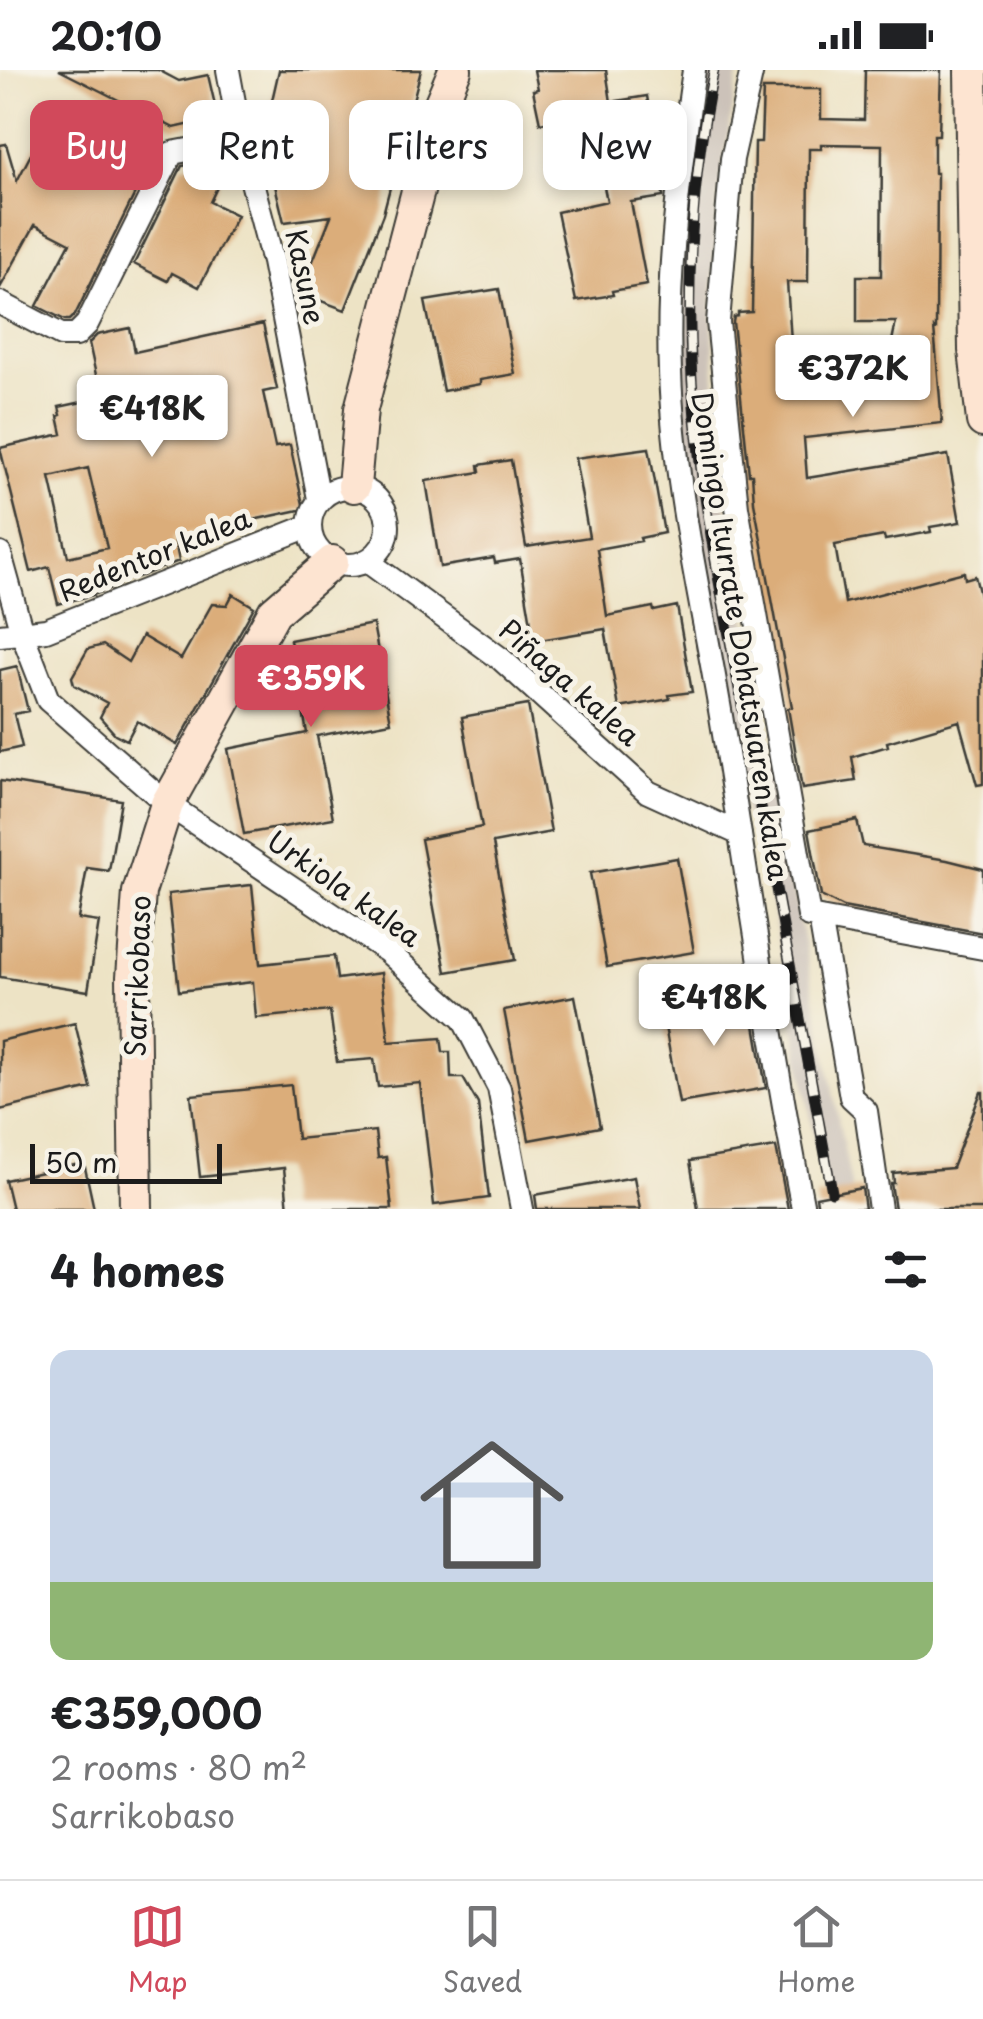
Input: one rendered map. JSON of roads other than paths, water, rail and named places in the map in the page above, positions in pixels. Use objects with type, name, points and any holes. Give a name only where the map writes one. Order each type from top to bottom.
[{"type":"street","name":"Kasune","points":[[228,70],[234,100]]},
{"type":"street","points":[[354,486],[361,409],[436,120],[454,70]]},
{"type":"street","name":"Domingo Iturrate Dohatsuaren kalea","points":[[694,70],[672,274],[670,372],[678,465],[803,1209]]},
{"type":"street","points":[[752,70],[732,160],[718,322],[737,507],[852,1098],[866,1111],[880,1209]]},
{"type":"street","points":[[971,70],[983,421]]},
{"type":"street","points":[[0,303],[61,335],[76,336],[87,324],[172,153],[183,151]]},
{"type":"street","name":"Kasune","points":[[255,190],[320,498]]},
{"type":"street","points":[[354,486],[378,499],[388,520],[386,541],[367,561],[346,566],[319,553],[309,526],[312,510],[320,498],[340,487],[354,486]]},
{"type":"street","name":"Redentor kalea","points":[[11,634],[46,630],[309,526]]},
{"type":"street","name":"Urkiola kalea","points":[[0,554],[11,634],[48,700],[167,804],[388,951],[463,1019],[500,1088],[522,1209]]},
{"type":"street","name":"Piñaga kalea","points":[[367,561],[501,659],[648,792],[740,834]]},
{"type":"street","name":"Sarrikobaso","points":[[136,1209],[134,977],[139,892],[167,804],[274,612],[332,562]]},
{"type":"street","points":[[815,917],[983,948]]},
{"type":"railway","points":[[714,70],[698,165],[691,261],[691,358],[699,454],[832,1192]]}]
